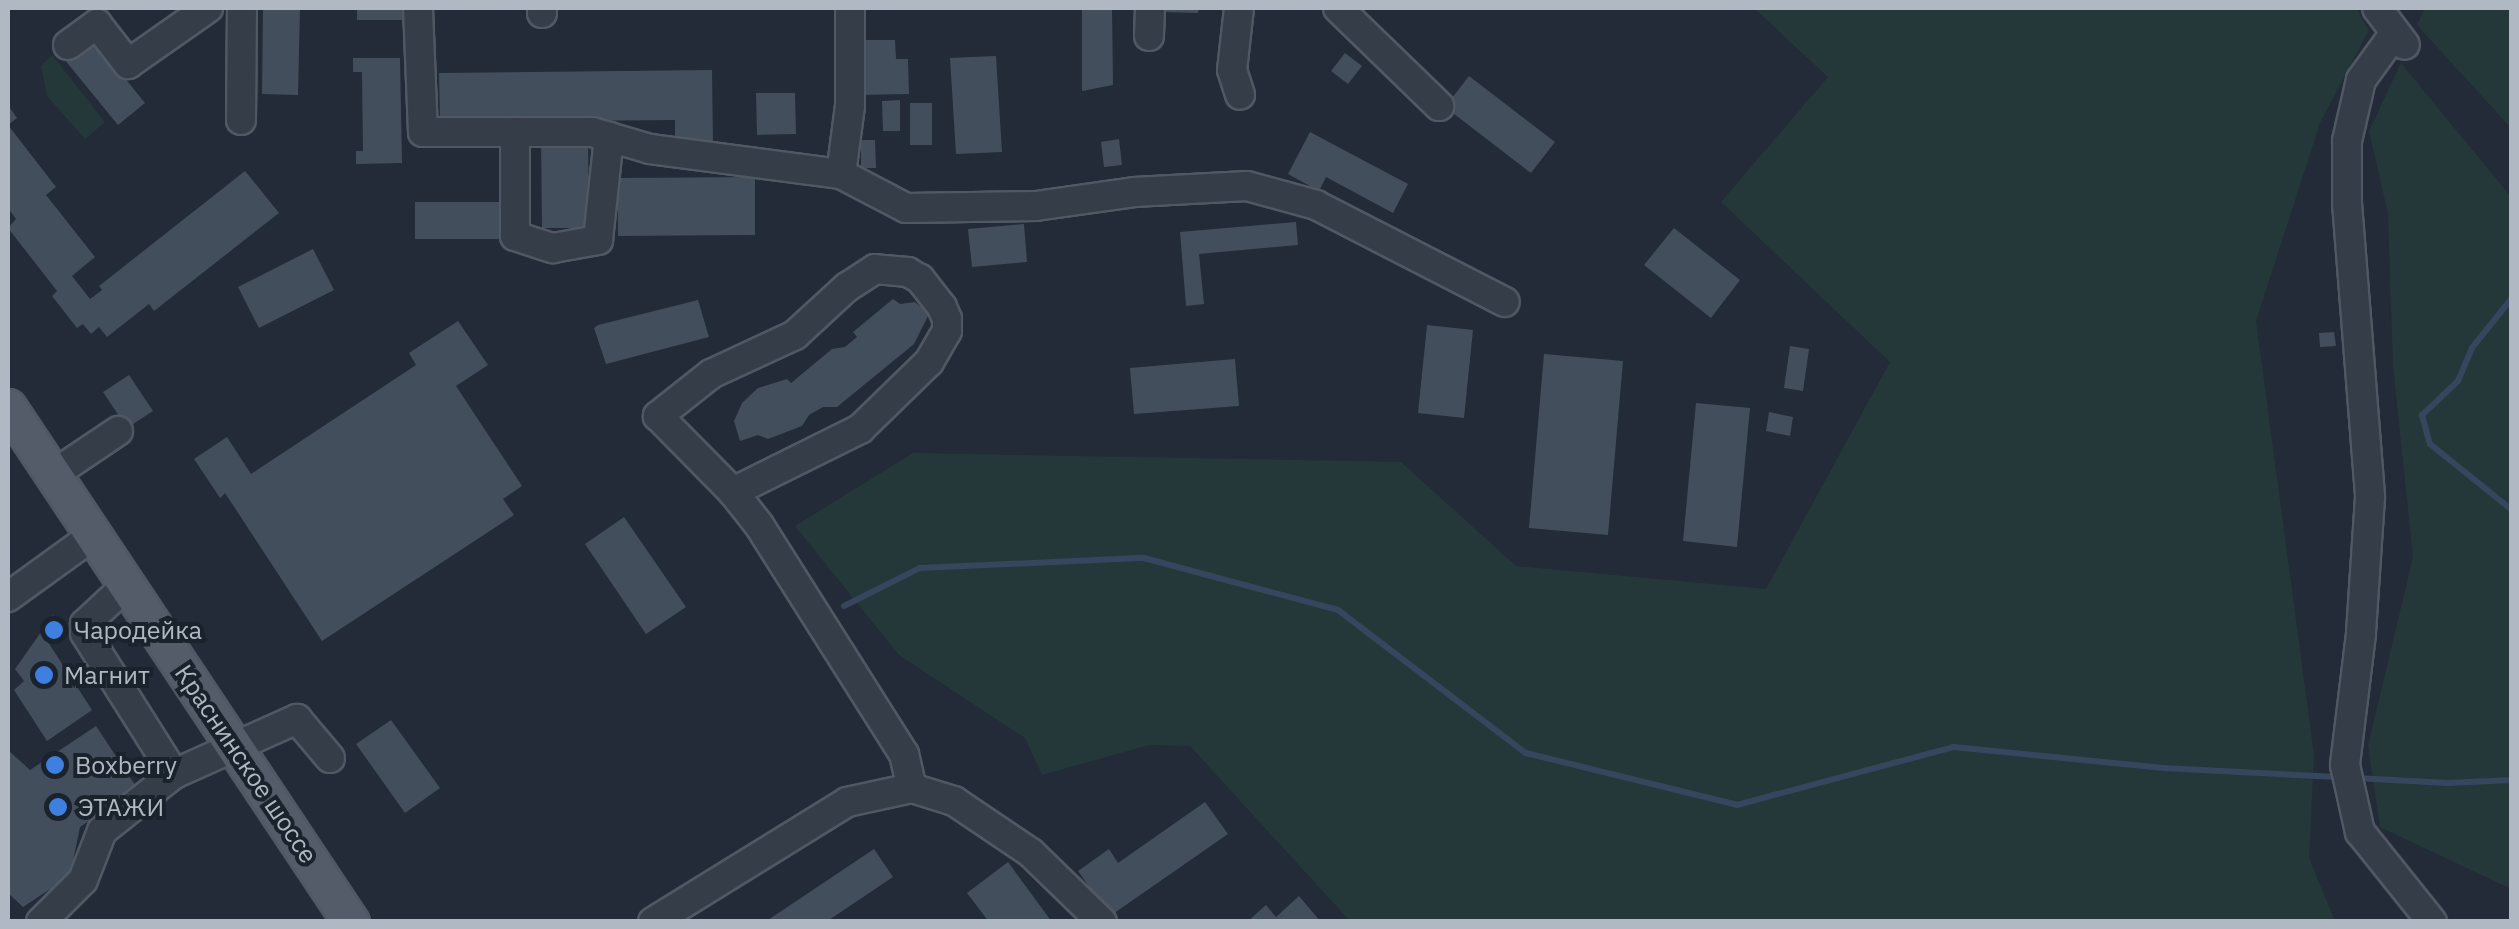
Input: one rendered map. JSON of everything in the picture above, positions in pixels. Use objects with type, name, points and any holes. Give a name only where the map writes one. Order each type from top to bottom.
[{"type":"main road","name":"Краснинское шоссе","points":[[8,407],[352,922]]},
{"type":"street","points":[[68,45],[96,24],[128,64],[208,8]]},
{"type":"street","points":[[241,120],[242,8]]},
{"type":"street","points":[[418,8],[423,132],[592,132],[650,149],[841,174],[906,208],[1036,206],[1134,192],[1247,186],[1316,205],[1506,302]]},
{"type":"street","points":[[841,174],[850,106],[850,8]]},
{"type":"street","points":[[1149,36],[1150,8]]},
{"type":"street","points":[[1239,8],[1232,70],[1240,95]]},
{"type":"street","points":[[1338,8],[1438,106]]},
{"type":"street","points":[[2377,8],[2400,39],[2361,80],[2347,142],[2347,202],[2370,497],[2361,634],[2345,765],[2360,832],[2432,922]]},
{"type":"street","points":[[516,132],[515,236],[553,248],[598,240],[609,137]]},
{"type":"street","points":[[733,492],[860,429],[930,362],[947,331],[946,319],[942,306],[920,280],[908,272],[875,269],[848,286],[795,335],[710,374],[658,416],[733,492],[904,754],[912,788]]},
{"type":"street","points":[[54,474],[118,430]]},
{"type":"street","points":[[8,597],[95,534]]},
{"type":"street","points":[[128,584],[85,624],[85,632],[174,774]]},
{"type":"street","points":[[41,922],[83,880],[102,831],[174,774],[297,719],[330,758]]},
{"type":"street","points":[[653,922],[847,802],[912,788],[954,801],[1031,853],[1102,922]]},
{"type":"green space","points":[[1754,8],[2356,8],[2369,30],[2320,123],[2256,321],[2314,755],[2309,858],[2335,921],[1350,921],[1190,746],[1149,745],[1042,775],[1025,738],[899,655],[795,526],[913,453],[1401,462],[1516,566],[1766,589],[1890,362],[1721,202],[1828,77]]},
{"type":"green space","points":[[2425,8],[2511,8],[2511,128],[2417,25]]},
{"type":"green space","points":[[52,55],[105,122],[85,139],[47,96],[41,66]]},
{"type":"green space","points":[[2401,63],[2511,197],[2511,889],[2380,827],[2368,746],[2413,557],[2393,366],[2388,214],[2369,131]]},
{"type":"building","points":[[263,8],[300,8],[298,95],[262,94]]},
{"type":"building","points":[[357,8],[404,8],[404,20],[357,20]]},
{"type":"building","points":[[1082,8],[1112,8],[1113,85],[1082,91]]},
{"type":"building","points":[[1165,8],[1199,8],[1198,13],[1165,12]]},
{"type":"building","points":[[91,36],[145,103],[118,125],[64,59]]},
{"type":"building","points":[[859,40],[895,40],[896,59],[908,59],[909,94],[860,95]]},
{"type":"building","points":[[1345,53],[1362,66],[1348,84],[1331,71]]},
{"type":"building","points":[[996,56],[1002,152],[956,154],[950,58]]},
{"type":"building","points":[[353,58],[400,58],[402,163],[356,164],[356,151],[363,151],[362,72],[353,72]]},
{"type":"building","points":[[712,70],[713,144],[675,144],[675,120],[440,122],[439,73]]},
{"type":"building","points":[[1469,76],[1555,142],[1531,173],[1445,107]]},
{"type":"building","points":[[756,93],[795,93],[796,134],[757,135]]},
{"type":"building","points":[[900,100],[900,131],[883,131],[882,101]]},
{"type":"building","points":[[910,103],[932,103],[932,145],[910,145]]},
{"type":"building","points":[[8,105],[17,118],[8,125]]},
{"type":"building","points":[[8,125],[56,187],[46,195],[95,257],[72,276],[90,299],[102,290],[99,286],[245,171],[279,213],[154,311],[149,304],[107,337],[99,327],[91,334],[83,324],[77,328],[52,296],[57,291],[8,228],[16,219],[8,208]]},
{"type":"building","points":[[1310,132],[1408,184],[1393,213],[1326,177],[1319,191],[1288,174]]},
{"type":"building","points":[[588,135],[589,228],[542,228],[541,136]]},
{"type":"building","points":[[1119,139],[1122,165],[1104,167],[1101,142]]},
{"type":"building","points":[[861,140],[875,140],[876,168],[861,168]]},
{"type":"building","points":[[755,177],[755,235],[618,236],[618,178]]},
{"type":"building","points":[[415,202],[499,202],[499,239],[415,239]]},
{"type":"building","points":[[1296,222],[1298,245],[1199,254],[1204,304],[1186,306],[1180,232]]},
{"type":"building","points":[[1024,224],[1027,262],[972,267],[968,229]]},
{"type":"building","points":[[1674,228],[1740,280],[1711,318],[1644,265]]},
{"type":"building","points":[[313,249],[334,290],[259,328],[238,287]]},
{"type":"building","points":[[893,299],[900,304],[915,302],[929,314],[914,344],[837,407],[823,407],[809,415],[802,426],[768,439],[758,435],[740,441],[734,421],[742,403],[758,388],[787,379],[791,383],[832,349],[845,347],[857,337],[853,332]]},
{"type":"building","points":[[698,300],[709,337],[606,364],[594,328],[598,325]]},
{"type":"building","points":[[458,321],[488,365],[456,386],[522,486],[503,499],[514,515],[322,641],[225,493],[220,498],[194,459],[227,437],[251,474],[416,365],[409,353]]},
{"type":"building","points":[[1427,325],[1473,330],[1464,418],[1418,413]]},
{"type":"building","points":[[2334,332],[2336,346],[2320,347],[2319,333]]},
{"type":"building","points":[[1790,346],[1809,349],[1803,391],[1784,388]]},
{"type":"building","points":[[1544,354],[1623,361],[1608,535],[1529,528]]},
{"type":"building","points":[[1235,359],[1239,406],[1134,414],[1130,368]]},
{"type":"building","points":[[129,375],[153,411],[127,428],[103,392]]},
{"type":"building","points":[[1696,403],[1750,408],[1737,547],[1683,541]]},
{"type":"building","points":[[1769,412],[1793,417],[1790,436],[1766,431]]},
{"type":"building","points":[[624,517],[686,607],[646,634],[585,544]]},
{"type":"building","name":"Магнит","points":[[53,615],[65,633],[48,642],[92,710],[47,741],[14,690],[24,681],[15,669]]},
{"type":"building","points":[[391,720],[440,788],[405,813],[356,744]]},
{"type":"building","name":"ЭТАЖИ","points":[[96,726],[137,788],[80,827],[70,876],[23,907],[8,893],[8,750],[30,770]]},
{"type":"building","points":[[1205,802],[1228,834],[1110,916],[1078,871],[1109,849],[1118,863]]},
{"type":"building","points":[[874,849],[893,877],[826,922],[765,922]]},
{"type":"building","points":[[1008,862],[1052,922],[989,922],[967,893]]},
{"type":"building","points":[[1299,896],[1321,922],[1247,922],[1266,905],[1276,917]]},
{"type":"waterway","points":[[2512,298],[2472,348],[2458,381],[2422,415],[2430,444],[2512,510]]},
{"type":"waterway","points":[[844,606],[920,568],[1144,558],[1338,610],[1526,753],[1737,805],[1953,747],[2164,768],[2338,777]]},
{"type":"waterway","points":[[2355,778],[2448,783],[2512,780]]},
{"type":"place","name":"Чародейка","points":[[54,630]]},
{"type":"place","name":"Магнит","points":[[44,675]]},
{"type":"place","name":"Boxberry","points":[[55,765]]},
{"type":"place","name":"ЭТАЖИ","points":[[58,807]]}]
